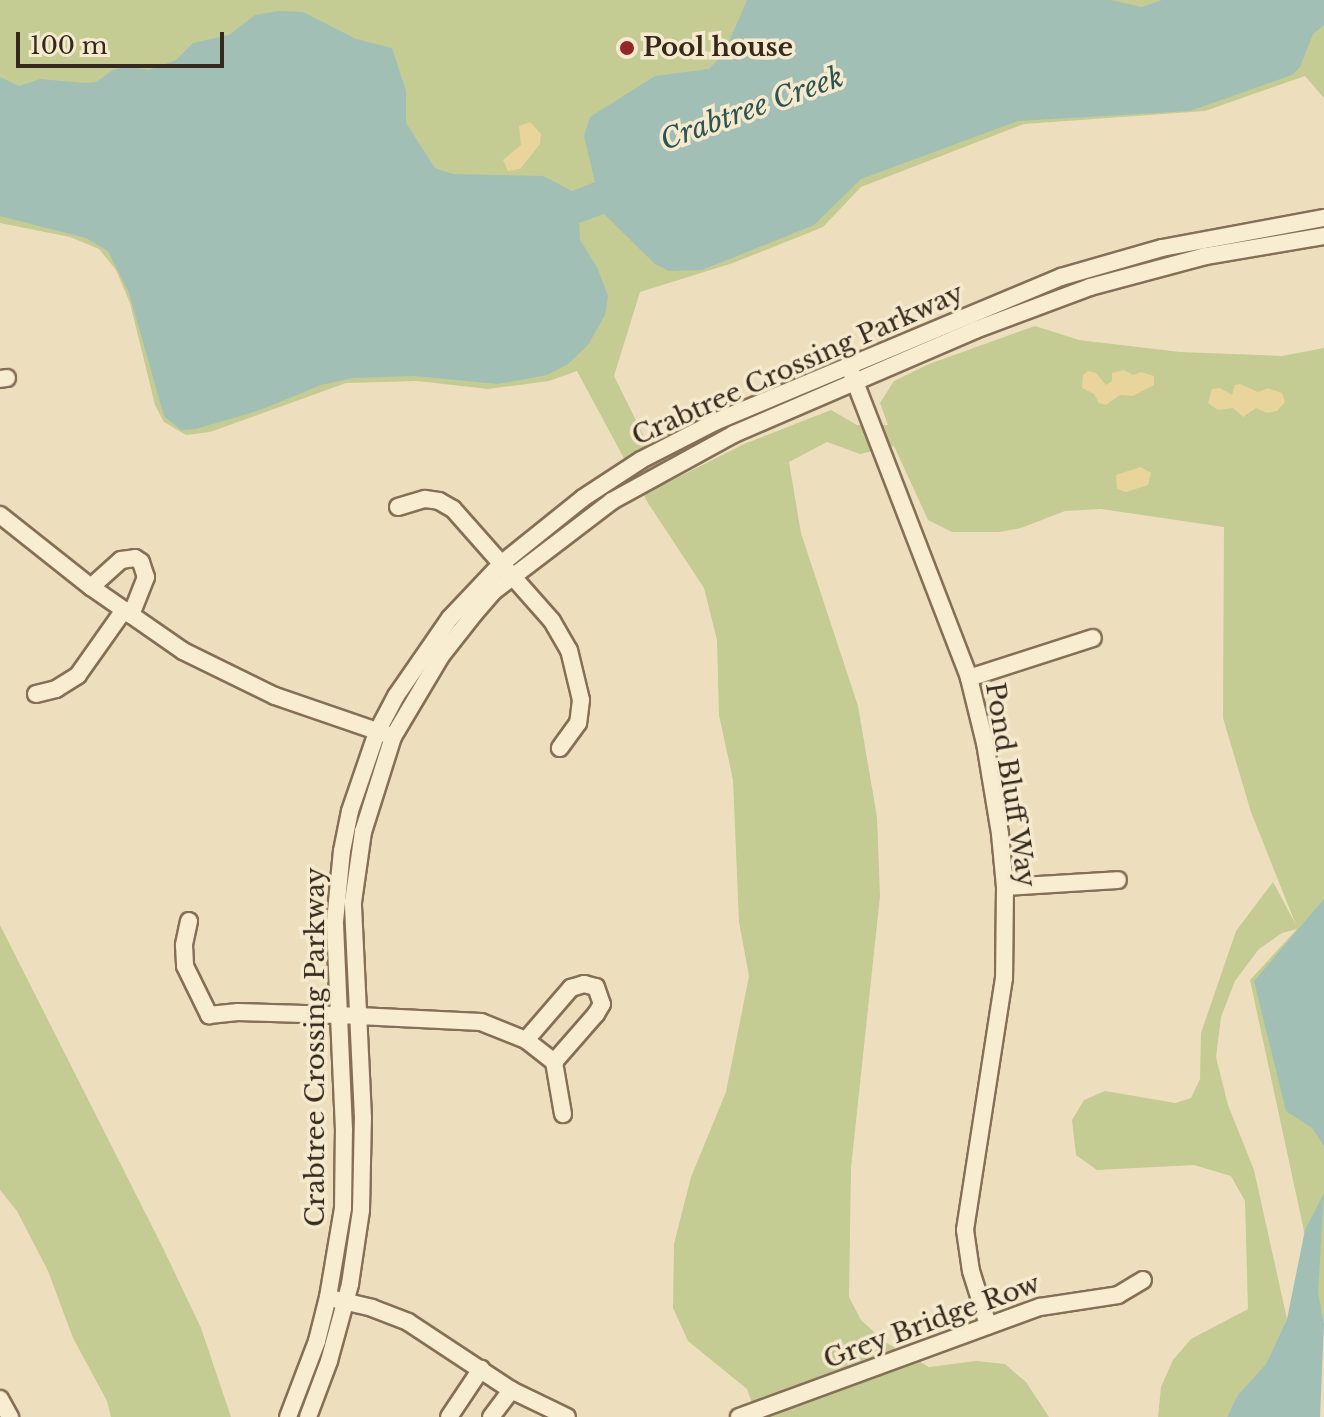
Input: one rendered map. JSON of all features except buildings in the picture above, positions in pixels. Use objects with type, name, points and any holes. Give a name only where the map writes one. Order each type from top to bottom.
[{"type":"street","name":"Crabtree Crossing Parkway","points":[[288,1417],[336,1299],[355,1262],[363,1183],[354,946],[355,877],[396,696],[433,640],[583,498],[641,460],[717,421],[1061,277],[1175,245],[1324,218]]},
{"type":"street","name":"Crabtree Crossing Parkway","points":[[507,570],[643,482],[734,434],[975,330],[1090,287],[1206,256],[1324,236]]},
{"type":"street","name":"Pond Bluff Way","points":[[848,365],[969,678],[985,743],[1005,887],[1006,944],[1000,1011],[966,1211],[967,1251],[988,1325]]},
{"type":"street","points":[[398,507],[425,499],[439,501],[453,509],[552,621],[576,669],[580,714],[560,748]]},
{"type":"street","points":[[0,515],[127,613],[213,668],[275,696],[385,734]]},
{"type":"street","points":[[36,694],[56,689],[78,675],[127,613],[146,577],[141,562],[135,558],[121,560],[91,587]]},
{"type":"street","points":[[969,678],[1093,638]]},
{"type":"street","name":"Crabtree Crossing Parkway","points":[[308,1417],[329,1361],[344,1170],[335,922],[342,851],[350,811],[385,734]]},
{"type":"street","points":[[1005,887],[1118,880]]},
{"type":"street","points":[[189,921],[184,945],[185,966],[209,1015],[238,1012],[358,1015],[481,1022],[526,1040],[554,1062],[563,1114]]},
{"type":"street","points":[[526,1040],[571,988],[584,984],[596,987],[602,1004],[554,1062]]},
{"type":"street","name":"Grey Bridge Row","points":[[739,1417],[988,1325],[1061,1302],[1118,1295],[1143,1280]]},
{"type":"street","points":[[336,1299],[408,1322],[511,1390],[567,1417]]},
{"type":"street","points":[[449,1417],[481,1369]]},
{"type":"street","points":[[491,1417],[511,1390]]},
{"type":"street","points":[[0,1399],[10,1417]]},
{"type":"green space","points":[[0,0],[1324,0],[1324,98],[1305,76],[1205,111],[1024,124],[861,187],[823,227],[733,263],[640,292],[614,376],[667,483],[744,444],[831,410],[857,425],[888,425],[880,403],[894,381],[929,364],[1035,326],[1079,340],[1180,352],[1282,356],[1324,348],[1324,1324],[1250,980],[1297,929],[1282,933],[1259,949],[1235,981],[1221,1017],[1216,1057],[1228,1105],[1254,1170],[1287,1319],[1266,1365],[1237,1396],[1227,1417],[1158,1417],[1161,1387],[1173,1360],[1191,1339],[1248,1309],[1245,1201],[1231,1176],[1194,1165],[1097,1170],[1076,1155],[1072,1120],[1084,1100],[1105,1091],[1175,1103],[1191,1098],[1200,1079],[1201,1033],[1236,931],[1273,882],[1296,925],[1251,812],[1223,718],[1224,527],[1101,509],[1065,511],[1021,528],[999,532],[952,532],[928,520],[894,446],[860,454],[827,442],[789,462],[801,533],[858,706],[877,817],[880,896],[851,1168],[849,1297],[861,1320],[885,1342],[929,1367],[976,1361],[1005,1364],[1026,1382],[1049,1417],[757,1417],[747,1389],[688,1341],[673,1308],[674,1244],[691,1177],[726,1092],[749,976],[739,922],[733,780],[719,715],[717,640],[704,588],[648,503],[577,371],[549,381],[488,389],[417,381],[346,383],[210,432],[186,435],[164,422],[155,405],[130,303],[116,270],[99,249],[70,237],[0,223]]},
{"type":"green space","points":[[0,925],[201,1328],[231,1417],[111,1417],[107,1401],[73,1338],[48,1271],[17,1211],[0,1190]]},
{"type":"sand","points":[[530,122],[541,134],[540,144],[520,169],[508,171],[503,160],[521,145],[519,126]]},
{"type":"sand","points":[[1124,370],[1133,375],[1141,372],[1154,376],[1154,385],[1133,396],[1120,395],[1106,405],[1099,403],[1094,394],[1082,388],[1083,375],[1088,371],[1096,373],[1106,385],[1112,381],[1112,373]]},
{"type":"sand","points":[[1240,384],[1258,392],[1268,388],[1282,393],[1285,402],[1277,411],[1267,413],[1256,408],[1243,417],[1233,408],[1218,410],[1208,403],[1212,389],[1220,388],[1232,395],[1235,385]]},
{"type":"sand","points":[[1141,467],[1151,473],[1148,485],[1126,492],[1117,489],[1116,475]]},
{"type":"water","name":"Crabtree Creek","points":[[747,0],[1111,0],[1142,7],[1162,0],[1324,0],[1324,25],[1313,34],[1300,67],[1292,75],[1190,111],[1018,121],[861,179],[814,225],[702,270],[669,271],[655,264],[604,214],[579,223],[580,240],[597,267],[608,296],[605,315],[588,345],[568,364],[547,375],[498,384],[415,376],[353,378],[321,385],[260,410],[196,429],[181,430],[164,416],[129,293],[108,251],[86,238],[0,216],[0,77],[19,86],[40,79],[85,83],[96,82],[113,70],[127,66],[149,70],[176,60],[193,43],[229,35],[255,15],[278,11],[303,12],[356,39],[392,48],[406,91],[406,123],[435,168],[453,174],[543,176],[572,191],[595,182],[584,136],[590,117],[655,76],[709,69],[724,53]]},
{"type":"water","points":[[1324,899],[1324,1146],[1312,1128],[1286,1111],[1254,981]]},
{"type":"water","points":[[1324,1193],[1318,1293],[1324,1324],[1320,1417],[1227,1417],[1237,1396],[1266,1364],[1287,1319],[1305,1230]]},
{"type":"place","name":"Pool house","points":[[627,48]]}]
